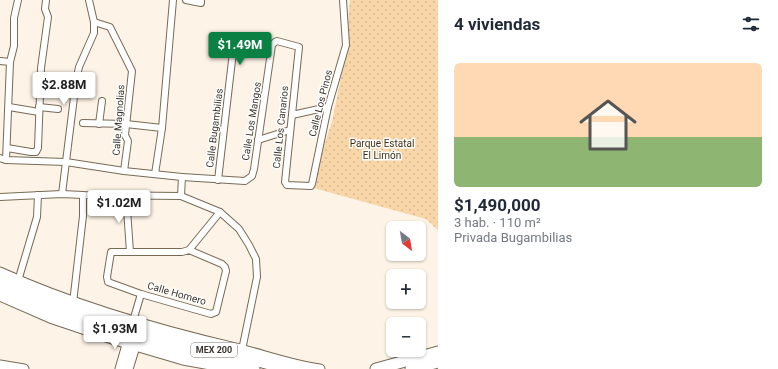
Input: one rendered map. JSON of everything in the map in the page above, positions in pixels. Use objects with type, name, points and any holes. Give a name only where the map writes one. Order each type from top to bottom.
[{"type":"highway","name":"MEX 200","points":[[0,280],[72,311],[134,333],[254,369]]},
{"type":"highway","name":"MEX 200","points":[[0,289],[65,317],[297,369]]},
{"type":"highway","points":[[376,369],[438,352]]},
{"type":"highway","points":[[411,369],[438,362]]},
{"type":"main road","points":[[0,272],[73,303],[134,333],[182,360],[232,369]]},
{"type":"main road","points":[[0,296],[50,318],[242,350],[284,362],[320,369]]},
{"type":"main road","points":[[120,369],[134,333]]},
{"type":"main road","points":[[128,369],[134,333]]},
{"type":"main road","points":[[0,365],[24,369]]},
{"type":"street","points":[[18,0],[14,18],[14,46],[10,62],[9,107],[6,148],[3,159],[66,162],[124,171],[218,180]]},
{"type":"street","points":[[6,148],[36,152],[38,148],[41,68],[48,18],[45,9],[46,0]]},
{"type":"street","points":[[62,194],[76,81],[79,67],[94,33],[94,22],[89,0]]},
{"type":"street","points":[[155,174],[162,128],[173,0]]},
{"type":"street","points":[[186,0],[201,1]]},
{"type":"street","name":"Calle Los Pinos","points":[[287,185],[309,186],[312,184],[328,107],[346,45],[343,0]]},
{"type":"street","name":"Calle Magnolias","points":[[94,22],[110,27],[132,71],[125,135],[128,141],[124,171]]},
{"type":"street","name":"Calle Los Canarios","points":[[272,45],[278,41],[299,47],[285,182],[287,185]]},
{"type":"street","name":"Calle Los Mangos","points":[[218,180],[245,181],[252,176],[272,45]]},
{"type":"street","name":"Calle Bugambilias","points":[[218,180],[232,52]]},
{"type":"street","points":[[0,61],[10,62]]},
{"type":"street","points":[[99,124],[102,101]]},
{"type":"street","points":[[9,107],[39,110],[58,108]]},
{"type":"street","points":[[292,115],[328,107]]},
{"type":"street","points":[[83,124],[126,124],[162,128]]},
{"type":"street","points":[[258,140],[290,130]]},
{"type":"street","points":[[181,196],[182,177]]},
{"type":"street","points":[[0,197],[62,194],[83,196],[181,196],[220,212],[239,229],[256,259],[257,276],[242,350]]},
{"type":"street","points":[[18,280],[37,217],[38,195]]},
{"type":"street","points":[[126,195],[130,252]]},
{"type":"street","points":[[73,303],[83,216],[83,196]]},
{"type":"street","points":[[189,250],[220,212]]},
{"type":"street","name":"Calle Homero","points":[[189,250],[222,264],[225,267],[216,312],[211,314],[141,294],[108,282],[107,277],[111,252],[182,252],[189,250]]},
{"type":"street","points":[[134,333],[141,294]]},
{"type":"green space","name":"Parque Estatal El Limón","points":[[350,0],[438,0],[438,230],[426,219],[310,187],[332,122],[344,62]]}]
